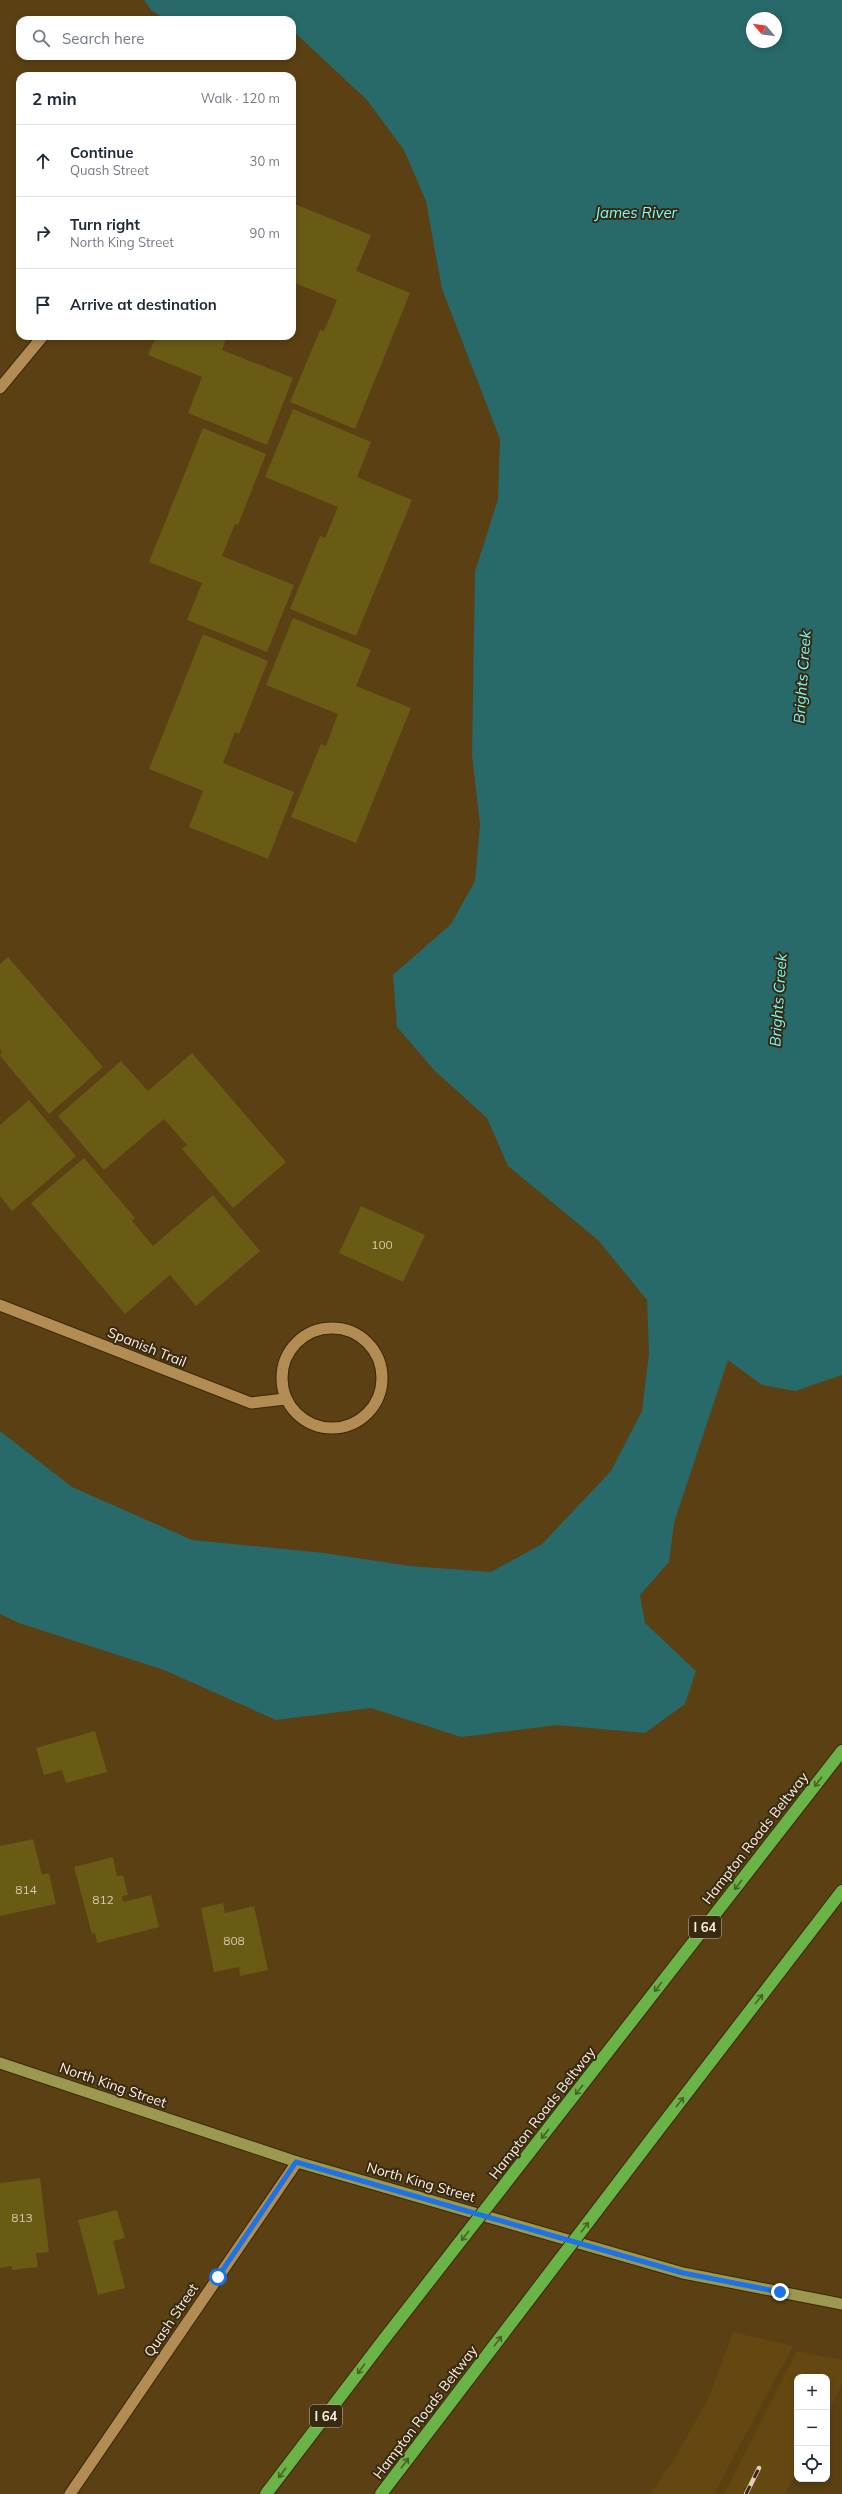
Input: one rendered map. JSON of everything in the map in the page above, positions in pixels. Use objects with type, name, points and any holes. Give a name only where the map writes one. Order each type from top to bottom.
[{"type":"highway","name":"Hampton Roads Beltway","points":[[266,2494],[385,2338],[842,1751]]},
{"type":"highway","name":"Hampton Roads Beltway","points":[[381,2494],[842,1891]]},
{"type":"main road","name":"North King Street","points":[[0,2063],[296,2162],[683,2273],[842,2304]]},
{"type":"street","points":[[0,388],[40,340]]},
{"type":"street","name":"Spanish Trail","points":[[0,1305],[251,1403],[285,1399]]},
{"type":"street","points":[[332,1327],[349,1330],[363,1338],[375,1351],[381,1367],[382,1384],[378,1400],[368,1413],[355,1423],[339,1428],[323,1428],[308,1422],[294,1413],[285,1399],[282,1384],[282,1366],[289,1350],[300,1338],[316,1330],[332,1327]]},
{"type":"street","name":"Quash Street","points":[[70,2494],[296,2162]]},
{"type":"shaded area","points":[[733,2332],[793,2346],[714,2494],[650,2494],[674,2460],[710,2395]]},
{"type":"shaded area","points":[[797,2351],[842,2360],[842,2385],[830,2408],[830,2374],[794,2374],[794,2477],[785,2494],[724,2494]]},
{"type":"water","name":"James River","points":[[144,0],[842,0],[842,1375],[795,1391],[762,1385],[728,1360],[674,1523],[669,1562],[640,1595],[645,1623],[696,1671],[685,1704],[645,1733],[557,1725],[461,1737],[371,1708],[276,1720],[164,1670],[19,1623],[0,1614],[0,1431],[72,1487],[192,1540],[324,1553],[410,1566],[491,1572],[542,1544],[611,1471],[642,1411],[649,1353],[647,1300],[598,1240],[508,1166],[487,1118],[434,1070],[397,1027],[393,975],[451,924],[475,881],[480,825],[472,755],[475,572],[498,499],[500,439],[442,289],[426,201],[404,150],[367,100],[296,34],[296,16],[161,16],[152,11]]},
{"type":"building","points":[[296,205],[371,235],[356,271],[410,293],[355,429],[290,402],[320,330],[324,331],[337,300],[296,284]]},
{"type":"building","points":[[154,340],[226,340],[222,350],[293,378],[267,445],[188,413],[202,377],[148,355]]},
{"type":"building","points":[[293,409],[371,442],[357,477],[412,500],[356,636],[290,609],[320,536],[325,538],[338,507],[265,477]]},
{"type":"building","points":[[203,428],[266,454],[238,525],[235,524],[222,556],[294,585],[267,652],[187,620],[202,583],[149,562]]},
{"type":"building","points":[[293,618],[371,650],[356,686],[411,708],[356,843],[291,817],[321,744],[326,746],[338,714],[266,685]]},
{"type":"building","points":[[203,634],[268,661],[239,734],[235,732],[223,763],[294,792],[268,859],[189,827],[203,791],[149,769]]},
{"type":"building","points":[[8,957],[103,1067],[49,1114],[0,1056],[2,1051],[0,1049],[0,964]]},
{"type":"building","points":[[192,1053],[286,1162],[233,1208],[182,1149],[187,1145],[164,1119],[104,1170],[58,1116],[121,1061],[148,1091]]},
{"type":"building","points":[[29,1100],[76,1156],[12,1211],[0,1196],[0,1125]]},
{"type":"building","points":[[84,1158],[135,1218],[132,1221],[153,1246],[213,1195],[260,1251],[196,1306],[170,1275],[125,1314],[31,1203]]},
{"type":"building","points":[[361,1206],[425,1235],[403,1282],[339,1253]]},
{"type":"building","points":[[95,1731],[107,1772],[66,1783],[62,1770],[44,1775],[36,1748]]},
{"type":"building","points":[[33,1839],[42,1875],[49,1873],[56,1904],[0,1916],[0,1846]]},
{"type":"building","points":[[113,1857],[117,1876],[123,1875],[128,1895],[122,1896],[123,1902],[151,1895],[159,1927],[97,1943],[95,1933],[92,1934],[74,1867]]},
{"type":"building","points":[[223,1903],[225,1913],[254,1906],[268,1970],[240,1976],[239,1967],[214,1972],[201,1908]]},
{"type":"building","points":[[40,2178],[49,2252],[36,2253],[38,2267],[12,2270],[12,2266],[0,2268],[0,2183]]},
{"type":"building","points":[[117,2210],[125,2238],[113,2241],[125,2288],[98,2295],[78,2220]]},
{"type":"railway","points":[[746,2494],[759,2468]]},
{"type":"route","points":[[218,2277],[296,2162],[683,2273],[780,2292]]},
{"type":"water label","name":"Brights Creek","points":[[802,677]]},
{"type":"water label","name":"Brights Creek","points":[[778,1000]]}]
